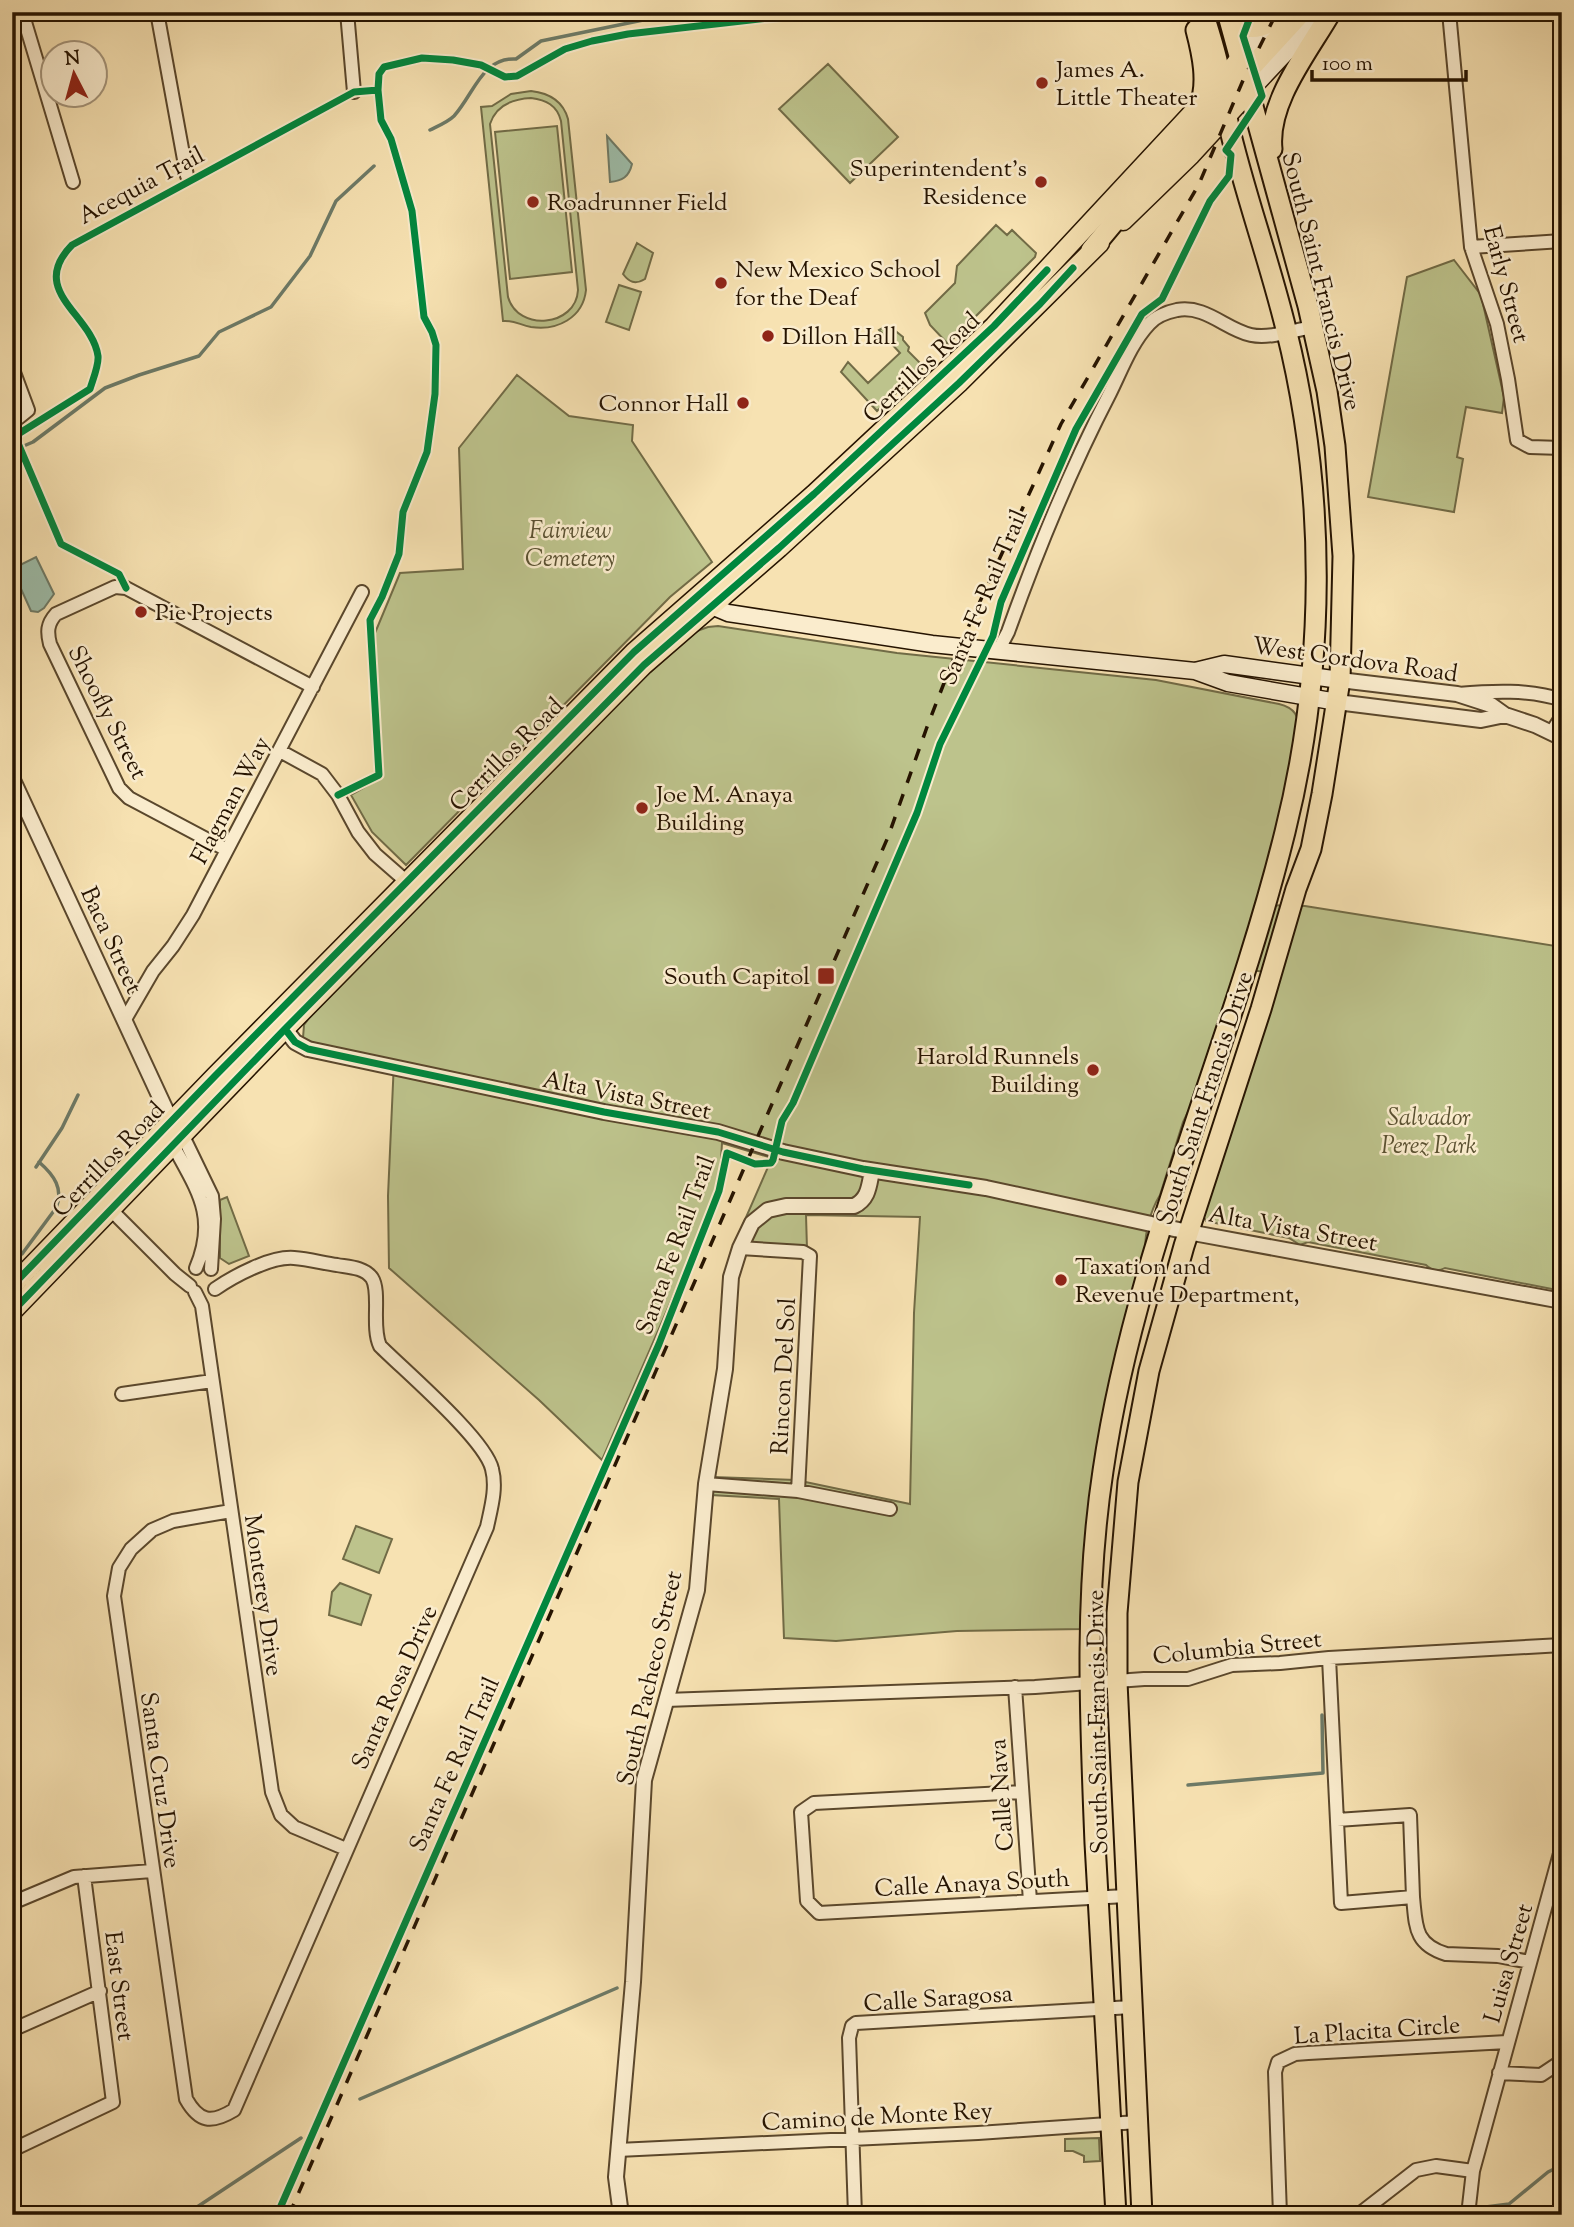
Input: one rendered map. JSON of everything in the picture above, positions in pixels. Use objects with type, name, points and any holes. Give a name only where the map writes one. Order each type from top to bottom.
[{"type":"highway","points":[[1191,12],[1202,55],[1203,98],[1199,106]]},
{"type":"highway","name":"South Saint Francis Drive","points":[[1142,2215],[1117,1682],[1117,1613],[1128,1482],[1154,1349],[1188,1232],[1311,849],[1340,680],[1343,586],[1340,500],[1330,413],[1313,327],[1279,198],[1203,12]]},
{"type":"highway","points":[[1091,250],[1141,190],[1214,113],[1302,12]]},
{"type":"highway","points":[[1279,198],[1270,137],[1274,114],[1331,12]]},
{"type":"highway","points":[[1228,14],[1247,28],[1259,28],[1271,23],[1281,14]]},
{"type":"highway","name":"South Saint Francis Drive","points":[[1116,2215],[1088,1684],[1092,1573],[1102,1471],[1128,1343],[1162,1226],[1272,882],[1294,792],[1309,698],[1316,580],[1313,492],[1303,407],[1287,332],[1239,159],[1228,14]]},
{"type":"main road","name":"Cerrillos Road","points":[[12,1286],[176,1133],[239,1079],[285,1029],[645,665],[711,607],[994,326],[1199,106],[1234,87],[1324,12]]},
{"type":"main road","name":"Cerrillos Road","points":[[1234,87],[1281,14]]},
{"type":"main road","name":"Cerrillos Road","points":[[12,1312],[110,1209],[176,1133],[407,882],[634,652],[694,598],[988,356],[1091,250]]},
{"type":"main road","name":"West Cordova Road","points":[[694,598],[728,612],[837,630],[998,651],[1195,671],[1228,682],[1337,702]]},
{"type":"main road","name":"West Cordova Road","points":[[1195,671],[1224,664],[1340,680]]},
{"type":"street","points":[[22,12],[73,182]]},
{"type":"street","points":[[157,12],[187,176]]},
{"type":"street","points":[[347,12],[354,92]]},
{"type":"street","name":"Early Street","points":[[1449,12],[1471,247],[1497,324],[1517,440],[1530,447],[1559,448]]},
{"type":"street","points":[[1471,247],[1562,241]]},
{"type":"street","points":[[998,651],[1008,632],[1058,502],[1085,443],[1135,343],[1149,323],[1166,313],[1186,309],[1210,315],[1247,334],[1259,337],[1313,327]]},
{"type":"street","points":[[12,367],[28,410],[12,424]]},
{"type":"street","name":"Shoofly Street","points":[[228,850],[129,798],[119,789],[50,644],[47,634],[49,622],[56,614],[115,587],[126,589],[313,687]]},
{"type":"street","name":"Flagman Way","points":[[124,1021],[153,971],[173,946],[195,910],[362,592]]},
{"type":"street","name":"West Cordova Road","points":[[1340,680],[1457,694],[1491,705],[1505,715],[1556,735]]},
{"type":"street","points":[[1457,694],[1496,691],[1562,700]]},
{"type":"street","name":"West Cordova Road","points":[[1337,702],[1481,720],[1505,715]]},
{"type":"street","points":[[1556,735],[1562,716]]},
{"type":"street","points":[[280,751],[322,774],[375,854],[407,882],[429,884]]},
{"type":"street","name":"Baca Street","points":[[12,778],[176,1133]]},
{"type":"street","name":"Alta Vista Street","points":[[285,1029],[295,1042],[308,1049],[604,1112],[718,1132],[783,1152],[872,1171],[986,1188],[1188,1232],[1562,1301]]},
{"type":"street","points":[[176,1133],[206,1217],[205,1242],[189,1279],[202,1290]]},
{"type":"street","points":[[176,1133],[212,1196],[214,1271],[217,1282],[202,1290]]},
{"type":"street","name":"South Pacheco Street","points":[[621,2215],[616,2184],[634,1982],[644,1780],[697,1590],[706,1484],[724,1369],[731,1277],[740,1248],[752,1223],[768,1210],[786,1206],[849,1207],[859,1204],[867,1195],[872,1171]]},
{"type":"street","name":"Monterey Drive","points":[[110,1209],[175,1274],[202,1290],[212,1381],[272,1792],[281,1815],[294,1828],[346,1849]]},
{"type":"street","name":"Rincon Del Sol","points":[[740,1248],[803,1252],[810,1256],[798,1491]]},
{"type":"street","name":"Santa Rosa Drive","points":[[207,2120],[220,2118],[234,2110],[487,1527],[494,1494],[492,1469],[478,1442],[380,1346],[376,1338],[375,1287],[371,1277],[362,1270],[292,1258],[277,1260],[233,1276]]},
{"type":"street","points":[[175,1274],[204,1266],[233,1276]]},
{"type":"street","points":[[202,1290],[233,1276]]},
{"type":"street","points":[[121,1394],[212,1381]]},
{"type":"street","points":[[706,1484],[798,1491],[890,1509]]},
{"type":"street","name":"Santa Cruz Drive","points":[[207,2120],[193,2111],[186,2099],[114,1596],[119,1568],[131,1549],[152,1530],[173,1521],[231,1511]]},
{"type":"street","name":"Columbia Street","points":[[666,1700],[1188,1679],[1232,1665],[1562,1645]]},
{"type":"street","points":[[1329,1658],[1341,1903],[1413,1898]]},
{"type":"street","name":"Calle Nava","points":[[1015,1686],[1030,1901]]},
{"type":"street","name":"Calle Anaya South","points":[[1022,1792],[814,1803],[801,1812],[807,1901],[819,1913],[1126,1896]]},
{"type":"street","points":[[1337,1820],[1410,1815],[1413,1898],[1417,1933],[1423,1942],[1446,1954],[1499,1956],[1530,1962]]},
{"type":"street","name":"Luisa Street","points":[[1468,2215],[1472,2171],[1562,1846]]},
{"type":"street","points":[[12,1903],[74,1877],[152,1871]]},
{"type":"street","name":"East Street","points":[[12,2150],[113,2102],[84,1876]]},
{"type":"street","points":[[12,2030],[100,1991]]},
{"type":"street","name":"Calle Saragosa","points":[[855,2215],[849,2038],[856,2022],[1132,2007]]},
{"type":"street","name":"La Placita Circle","points":[[1280,2215],[1275,2072],[1278,2062],[1294,2054],[1507,2042]]},
{"type":"street","points":[[1499,2073],[1541,2075],[1562,2061]]},
{"type":"street","name":"Camino de Monte Rey","points":[[618,2150],[978,2133],[1138,2122]]},
{"type":"street","points":[[1358,2215],[1416,2170],[1436,2166],[1472,2171]]},
{"type":"green space","points":[[828,64],[898,137],[850,183],[779,109]]},
{"type":"green space","points":[[531,91],[549,96],[563,107],[568,119],[586,290],[584,300],[574,315],[550,327],[531,327],[503,321],[481,107],[492,106],[511,94]],"holes":[[[531,98],[554,107],[561,121],[578,290],[575,302],[568,312],[558,318],[546,320],[523,316],[514,308],[508,297],[490,124],[496,112],[506,104]]]},
{"type":"green space","name":"Roadrunner Field","points":[[557,126],[572,272],[510,279],[495,132]]},
{"type":"green space","points":[[996,225],[1007,235],[1012,230],[1036,253],[1035,257],[948,344],[930,325],[925,313],[955,283],[957,266]]},
{"type":"green space","points":[[637,243],[653,253],[645,279],[635,282],[623,274]]},
{"type":"green space","points":[[1454,260],[1481,295],[1504,397],[1502,413],[1466,407],[1457,457],[1463,459],[1454,512],[1368,497],[1407,277]]},
{"type":"green space","points":[[619,285],[641,292],[629,330],[606,322]]},
{"type":"green space","points":[[888,325],[903,337],[909,347],[908,351],[923,366],[877,411],[841,372],[848,362],[868,383],[900,353],[879,330]]},
{"type":"green space","name":"Fairview Cemetery","points":[[517,375],[569,416],[633,425],[632,441],[712,562],[670,597],[406,865],[372,832],[351,795],[381,778],[375,633],[400,573],[463,569],[459,448]]},
{"type":"green space","name":"Salvador Perez Park","points":[[718,626],[897,653],[1156,680],[1279,704],[1292,710],[1297,717],[1299,731],[1259,905],[1305,906],[1562,947],[1562,1291],[1445,1268],[1435,1270],[1426,1265],[1308,1242],[1300,1245],[1289,1238],[1206,1221],[1202,1214],[1277,973],[1239,969],[1197,1093],[1183,1122],[1148,1224],[1146,1256],[1083,1629],[957,1631],[836,1641],[784,1638],[779,1499],[711,1495],[713,1477],[796,1480],[910,1504],[914,1313],[920,1217],[806,1215],[807,1249],[733,1247],[772,1158],[722,1143],[720,1176],[704,1225],[602,1460],[539,1400],[389,1268],[388,1196],[394,1061],[316,1044],[303,1038],[304,1025],[309,1018],[639,682],[697,631]]},
{"type":"green space","points":[[227,1197],[249,1256],[229,1264],[220,1258],[220,1200]]},
{"type":"green space","points":[[356,1526],[392,1539],[379,1573],[343,1559]]},
{"type":"green space","points":[[340,1583],[371,1595],[361,1625],[329,1615],[332,1592]]},
{"type":"green space","points":[[1099,2138],[1100,2161],[1084,2162],[1084,2156],[1065,2151],[1065,2139]]},
{"type":"shaded area","points":[[607,136],[632,164],[629,172],[618,181],[610,182]]},
{"type":"shaded area","points":[[36,557],[54,594],[38,612],[31,611],[12,569]]},
{"type":"waterway","points":[[430,130],[454,116],[487,70],[504,60],[516,59],[541,41],[682,12]]},
{"type":"waterway","points":[[12,451],[33,442],[105,388],[199,356],[219,332],[271,307],[310,256],[336,201],[374,166]]},
{"type":"waterway","points":[[36,1167],[62,1128],[78,1095]]},
{"type":"waterway","points":[[22,1254],[56,1208],[58,1201],[56,1183],[39,1162]]},
{"type":"waterway","points":[[1188,1785],[1323,1773],[1322,1715]]},
{"type":"waterway","points":[[360,2099],[617,1988]]},
{"type":"waterway","points":[[185,2215],[301,2138]]},
{"type":"waterway","points":[[1478,2208],[1509,2204],[1548,2172],[1562,2165]]},
{"type":"railway","points":[[289,2215],[888,837],[951,665],[1061,424],[1199,184],[1244,78],[1277,12]]},
{"type":"cycle path","name":"Acequia Trail","points":[[12,435],[15,436],[90,389],[94,377],[98,356],[93,341],[66,302],[56,276],[60,261],[72,245],[354,92],[378,90],[379,74],[384,67],[422,58],[453,60],[481,65],[505,77],[517,76],[565,49],[592,41],[628,34],[822,12]]},
{"type":"cycle path","name":"Santa Fe Rail Trail","points":[[277,2215],[659,1344],[719,1191],[727,1153],[755,1164],[771,1163],[773,1160],[782,1121],[793,1103],[917,813],[940,744],[993,636],[1001,602],[1076,429],[1142,314],[1162,299],[1210,201],[1229,176],[1231,155],[1226,150],[1262,96],[1243,36],[1252,12]]},
{"type":"cycle path","points":[[338,795],[379,775],[370,620],[399,554],[403,512],[427,452],[435,394],[436,345],[424,317],[412,211],[391,139],[381,120],[378,90]]},
{"type":"cycle path","points":[[12,1312],[285,1029],[644,665],[779,548],[959,383],[1073,268]]},
{"type":"cycle path","points":[[12,1286],[215,1076],[634,652],[814,494],[994,326],[1047,270]]},
{"type":"cycle path","points":[[15,436],[61,544],[119,574],[126,588]]},
{"type":"cycle path","points":[[285,1029],[295,1042],[308,1049],[604,1112],[718,1132],[783,1152],[863,1169],[969,1185]]},
{"type":"place","name":"James A. Little Theater","points":[[1042,83]]},
{"type":"place","name":"Superintendent's Residence","points":[[1041,182]]},
{"type":"place","name":"Roadrunner Field","points":[[533,202]]},
{"type":"place","name":"New Mexico School for the Deaf","points":[[721,283]]},
{"type":"place","name":"Dillon Hall","points":[[768,336]]},
{"type":"place","name":"Connor Hall","points":[[743,403]]},
{"type":"place","name":"Pie Projects","points":[[141,612]]},
{"type":"place","name":"Joe M. Anaya Building","points":[[642,808]]},
{"type":"place","name":"South Capitol","points":[[826,976]]},
{"type":"place","name":"Harold Runnels Building","points":[[1093,1070]]},
{"type":"place","name":"Taxation and Revenue Department,","points":[[1061,1280]]}]
